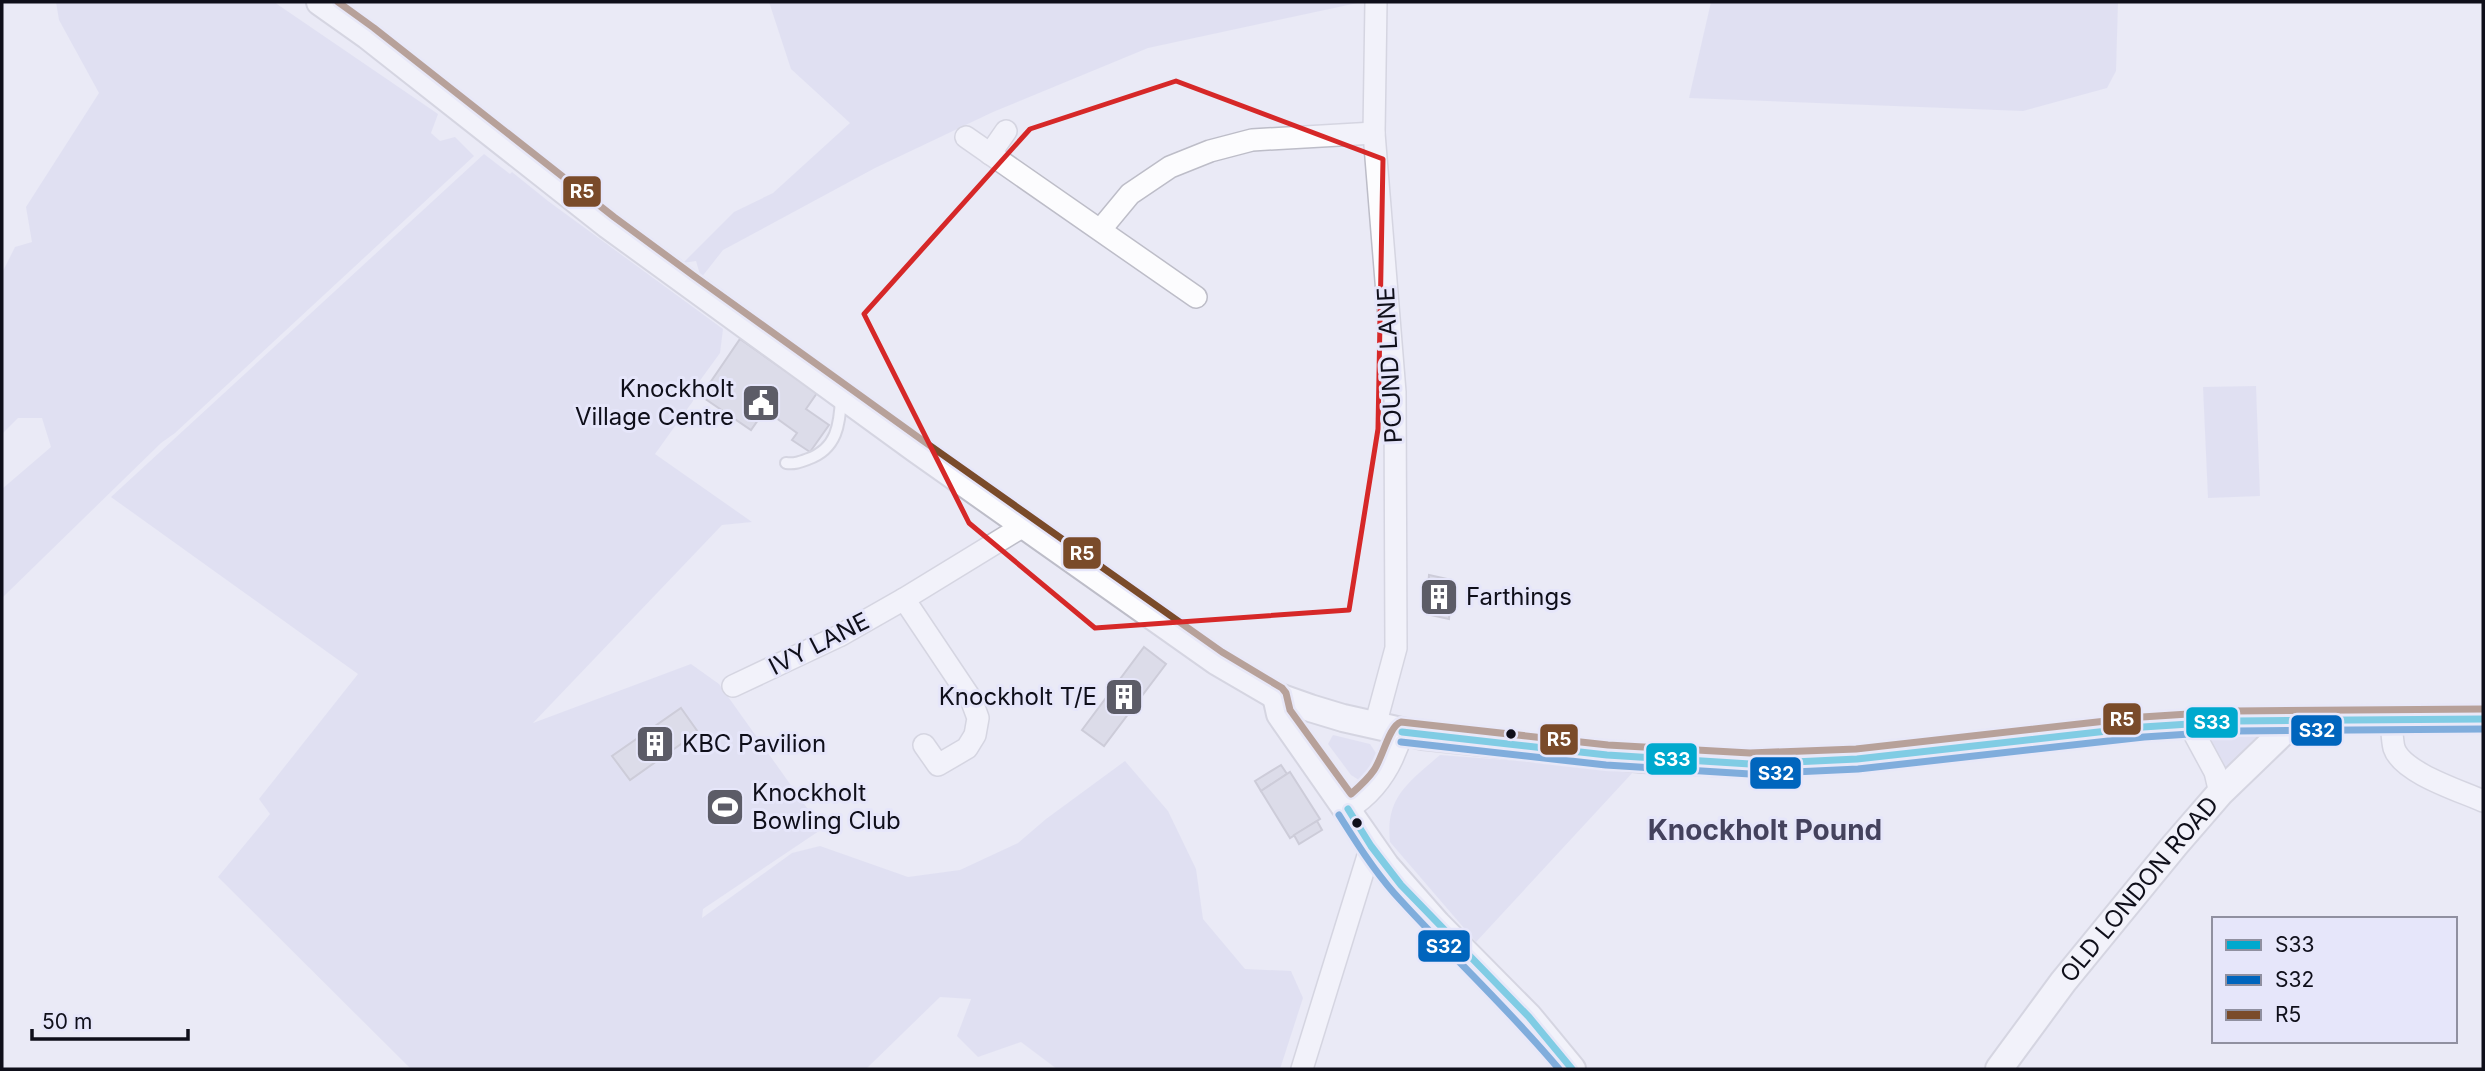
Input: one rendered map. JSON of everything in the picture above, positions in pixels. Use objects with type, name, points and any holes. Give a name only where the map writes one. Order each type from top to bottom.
[{"type":"street","points":[[320,2],[368,36],[608,225],[842,395],[1216,661],[1276,696],[1310,708],[1402,732],[1466,741],[1631,758],[1750,764],[1892,756],[2075,734],[2189,724],[2289,720],[2483,719]]},
{"type":"street","name":"POUND LANE","points":[[1375,726],[1396,648],[1395,392],[1374,133],[1376,2]]},
{"type":"street","points":[[990,154],[1006,131]]},
{"type":"street","points":[[1101,229],[1129,194],[1170,167],[1210,150],[1252,140],[1374,133]]},
{"type":"street","points":[[966,137],[1101,229],[1183,294]]},
{"type":"street","name":"IVY LANE","points":[[733,686],[839,636],[1025,525]]},
{"type":"street","points":[[904,599],[971,699],[978,718],[975,735],[967,747],[937,765],[924,745]]},
{"type":"street","points":[[1276,696],[1280,714],[1371,846],[1420,906],[1529,1017],[1572,1069]]},
{"type":"street","name":"OLD LONDON ROAD","points":[[1999,1069],[2063,982],[2220,793],[2280,735],[2289,720]]},
{"type":"street","points":[[2391,721],[2394,748],[2401,760],[2434,780],[2483,801]]},
{"type":"street","points":[[2189,724],[2215,772],[2220,793]]},
{"type":"street","points":[[1348,809],[1367,795],[1385,773],[1393,760],[1402,732]]},
{"type":"street","points":[[1302,1069],[1371,846]]},
{"type":"lane","points":[[786,463],[794,464],[815,457],[836,437],[842,395]]},
{"type":"highlighted area","points":[[1176,81],[1383,159],[1378,429],[1349,610],[1095,628],[969,523],[864,314],[1030,129]]},
{"type":"shaded area","points":[[56,2],[274,2],[438,114],[431,133],[440,141],[455,137],[474,156],[161,443],[2,598],[2,489],[51,447],[42,418],[18,418],[2,434],[2,273],[15,247],[32,242],[26,207],[99,93],[59,20]]},
{"type":"shaded area","points":[[769,2],[1362,2],[1148,48],[993,112],[875,168],[723,250],[701,278],[696,261],[683,263],[734,212],[773,193],[850,123],[791,69]]},
{"type":"shaded area","points":[[1711,2],[2118,2],[2116,71],[2107,88],[2023,111],[1689,98]]},
{"type":"shaded area","points":[[484,154],[723,329],[720,353],[696,386],[693,401],[655,454],[752,522],[722,525],[533,723],[691,664],[719,684],[822,829],[703,909],[702,918],[792,853],[820,846],[908,877],[960,870],[1018,843],[1125,761],[1168,811],[1196,869],[1203,919],[1245,969],[1291,971],[1303,998],[1280,1069],[1057,1069],[1021,1042],[978,1057],[957,1036],[971,999],[940,997],[866,1069],[411,1069],[218,877],[270,814],[259,799],[358,674],[111,497]]},
{"type":"shaded area","points":[[2256,386],[2260,496],[2208,498],[2203,387]]},
{"type":"shaded area","points":[[2256,732],[2262,737],[2223,775],[2202,735]]},
{"type":"shaded area","points":[[1333,735],[1370,744],[1380,759],[1377,767],[1359,780],[1351,775],[1328,744]]},
{"type":"shaded area","points":[[1440,755],[1635,770],[1476,942],[1390,842],[1389,826],[1395,802],[1409,783]]},
{"type":"building","name":"Knockholt Village Centre","points":[[740,339],[817,393],[806,409],[829,425],[810,452],[792,440],[797,433],[765,410],[751,430],[701,396]]},
{"type":"building","name":"Farthings","points":[[1429,575],[1452,580],[1449,619],[1426,614]]},
{"type":"building","name":"Knockholt T/E","points":[[1144,647],[1166,664],[1104,746],[1082,730]]},
{"type":"building","name":"KBC Pavilion","points":[[681,708],[698,732],[630,780],[612,756]]},
{"type":"building","points":[[1281,765],[1287,774],[1261,791],[1255,781]]},
{"type":"building","points":[[1290,772],[1320,819],[1290,838],[1261,791]]},
{"type":"building","points":[[1317,821],[1322,830],[1299,844],[1294,835]]},
{"type":"transit line","name":"R5","points":[[338,2],[694,276],[1222,652],[1282,688],[1290,710],[1351,794],[1374,770],[1393,729],[1401,722],[1608,745],[1750,753],[1856,749],[2142,717],[2235,711],[2483,709]]},
{"type":"transit line","name":"S33","points":[[1402,732],[1607,755],[1750,764],[1857,759],[2143,727],[2236,721],[2483,719]]},
{"type":"transit line","name":"S32","points":[[1401,742],[1606,765],[1750,774],[1858,769],[2144,737],[2236,731],[2483,729]]},
{"type":"transit line","name":"S33","points":[[1348,809],[1371,846],[1401,885],[1529,1017],[1572,1069]]},
{"type":"transit line","name":"S32","points":[[1339,815],[1394,893],[1559,1069]]},
{"type":"place","name":"Knockholt Village Centre","points":[[761,403]]},
{"type":"place","name":"Farthings","points":[[1439,597]]},
{"type":"place","name":"Knockholt T/E","points":[[1124,697]]},
{"type":"place","name":"KBC Pavilion","points":[[655,744]]},
{"type":"place","name":"Knockholt Bowling Club","points":[[725,807]]},
{"type":"district","name":"Knockholt Pound","points":[[1765,830]]}]
